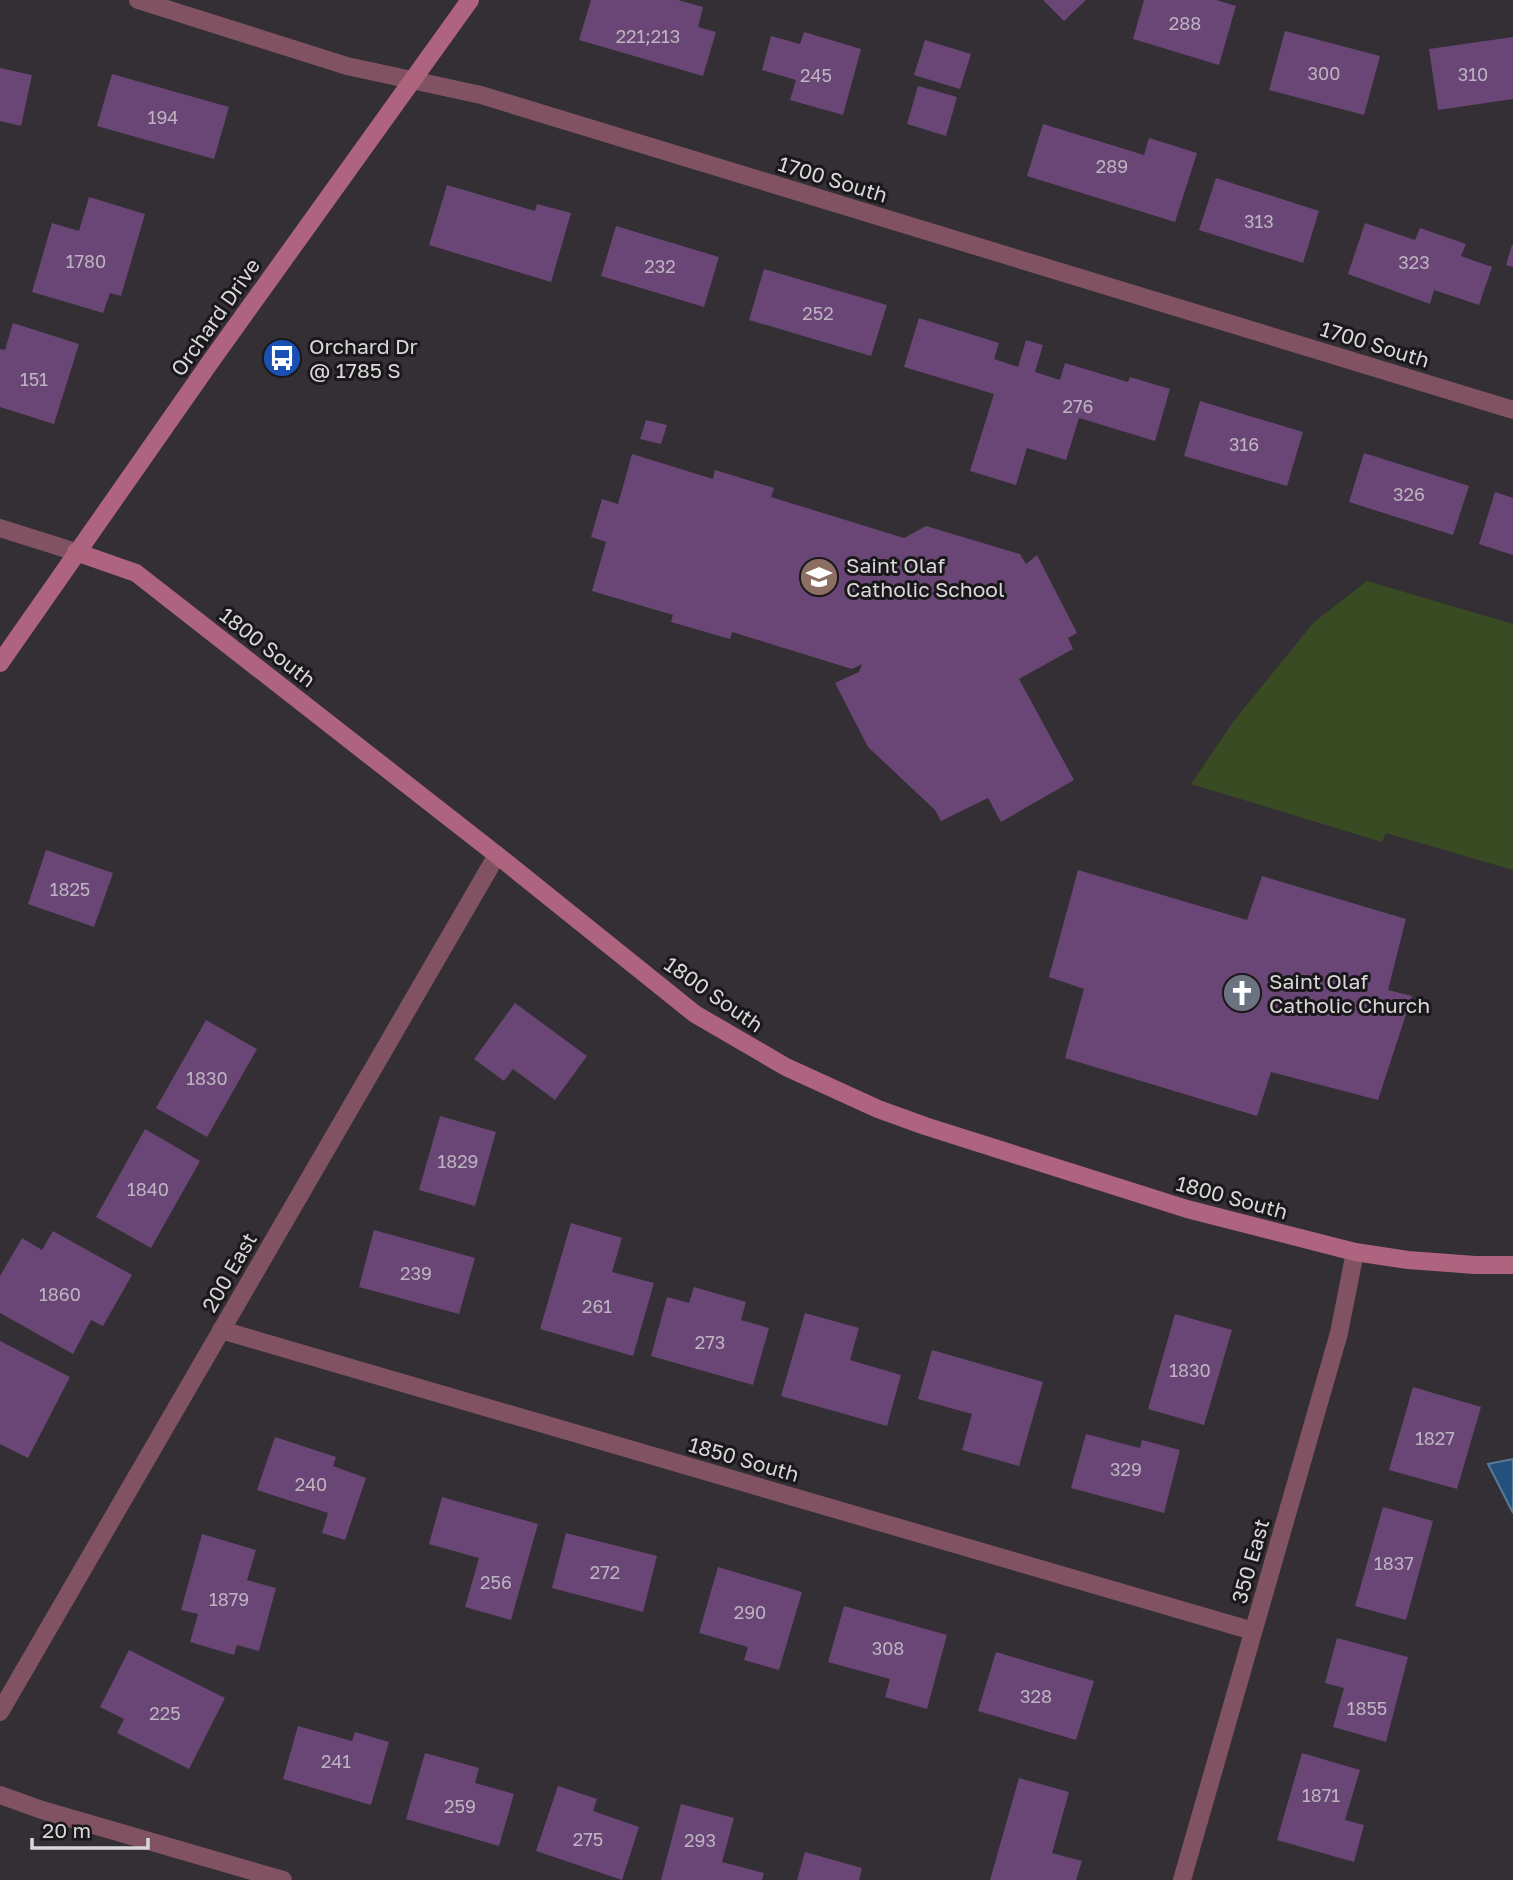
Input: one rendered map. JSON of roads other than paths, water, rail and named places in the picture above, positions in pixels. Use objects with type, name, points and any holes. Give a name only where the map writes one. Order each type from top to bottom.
[{"type":"main road","name":"Orchard Drive","points":[[0,663],[76,552],[470,0]]},
{"type":"main road","name":"1800 South","points":[[76,552],[136,573],[497,855],[695,1014],[786,1068],[925,1126],[1187,1209],[1355,1252],[1408,1261],[1513,1265]]},
{"type":"street","name":"1700 South","points":[[138,0],[347,66],[481,95],[1513,410]]},
{"type":"street","name":"1800 South","points":[[0,528],[76,552]]},
{"type":"street","name":"200 East","points":[[0,1712],[497,855]]},
{"type":"street","name":"350 East","points":[[1182,1880],[1339,1333],[1355,1252]]},
{"type":"street","name":"1850 South","points":[[221,1330],[1253,1630]]},
{"type":"street","points":[[0,1795],[42,1810],[284,1880]]},
{"type":"water","points":[[1513,1459],[1513,1513],[1488,1464]]},
{"type":"place","name":"Orchard Dr @ 1785 S","points":[[282,358]]},
{"type":"place","name":"Saint Olaf Catholic School","points":[[819,577]]},
{"type":"place","name":"Saint Olaf Catholic Church","points":[[1242,993]]}]
